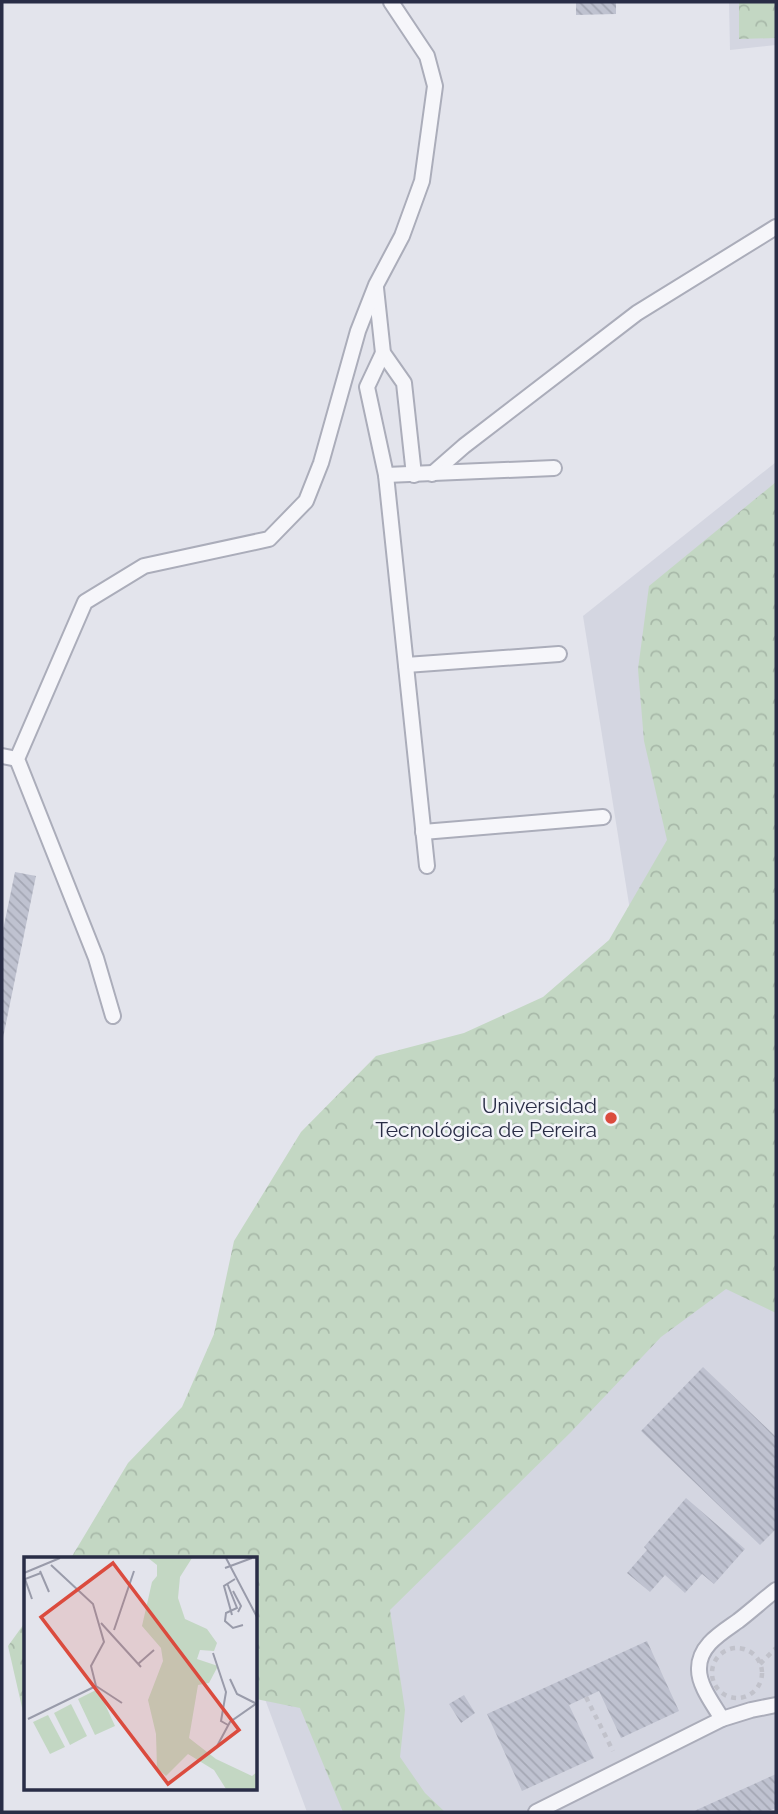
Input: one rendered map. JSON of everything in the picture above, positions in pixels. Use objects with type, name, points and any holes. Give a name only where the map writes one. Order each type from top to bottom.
[{"type":"lane","points":[[113,1016],[96,958],[17,759],[85,603],[144,566],[269,539],[306,501],[321,463],[358,331],[376,285],[402,236],[422,181],[435,86],[427,56],[391,2]]},
{"type":"lane","points":[[432,474],[464,446],[637,313],[776,227]]},
{"type":"lane","points":[[376,285],[383,353],[404,383],[414,475]]},
{"type":"lane","points":[[383,353],[366,387],[386,475],[427,866]]},
{"type":"lane","points":[[386,475],[554,468]]},
{"type":"lane","points":[[406,665],[559,654]]},
{"type":"lane","points":[[2,756],[17,759]]},
{"type":"lane","points":[[423,832],[603,817]]},
{"type":"lane","points":[[722,1720],[698,1672],[700,1659],[718,1635],[776,1590]]},
{"type":"lane","points":[[536,1812],[722,1720],[776,1705]]},
{"type":"path","points":[[737,1648],[751,1652],[760,1664],[761,1679],[748,1695],[740,1698],[726,1695],[715,1685],[712,1671],[714,1663],[723,1652],[737,1648]]},
{"type":"path","points":[[760,1664],[776,1648]]},
{"type":"path","points":[[713,1704],[764,1694]]},
{"type":"path","points":[[586,1697],[614,1752]]},
{"type":"shaded area","points":[[729,2],[776,2],[776,45],[730,50]]},
{"type":"shaded area","name":"Universidad Tecnológica de Pereira","points":[[776,462],[776,1812],[307,1812],[257,1678],[257,1557],[555,1085],[632,923],[583,616]]},
{"type":"green space","points":[[739,2],[776,2],[776,38],[739,39]]},
{"type":"green space","name":"Universidad Tecnológica de Pereira","points":[[776,482],[776,1313],[726,1289],[661,1337],[571,1432],[390,1610],[405,1710],[400,1757],[425,1793],[445,1812],[343,1812],[300,1708],[257,1699],[257,1557],[72,1557],[128,1463],[182,1407],[214,1334],[234,1241],[301,1132],[376,1056],[464,1033],[543,997],[609,940],[667,840],[644,741],[638,669],[649,586]]},
{"type":"green space","points":[[24,1624],[24,1716],[8,1646]]},
{"type":"building","points":[[576,2],[616,2],[616,14],[576,15]]},
{"type":"building","points":[[15,872],[36,876],[3,1038],[2,935]]},
{"type":"building","points":[[703,1367],[776,1437],[776,1529],[760,1545],[641,1431]]},
{"type":"building","points":[[686,1498],[745,1549],[714,1584],[702,1574],[685,1593],[665,1575],[650,1592],[627,1573],[647,1550],[644,1547]]},
{"type":"building","points":[[647,1641],[679,1711],[621,1738],[599,1691],[569,1705],[594,1758],[522,1791],[487,1714]]},
{"type":"building","points":[[464,1695],[475,1713],[461,1723],[449,1704]]},
{"type":"building","points":[[776,1774],[776,1808],[766,1812],[692,1812]]},
{"type":"place","name":"Universidad Tecnológica de Pereira","points":[[611,1118]]}]
